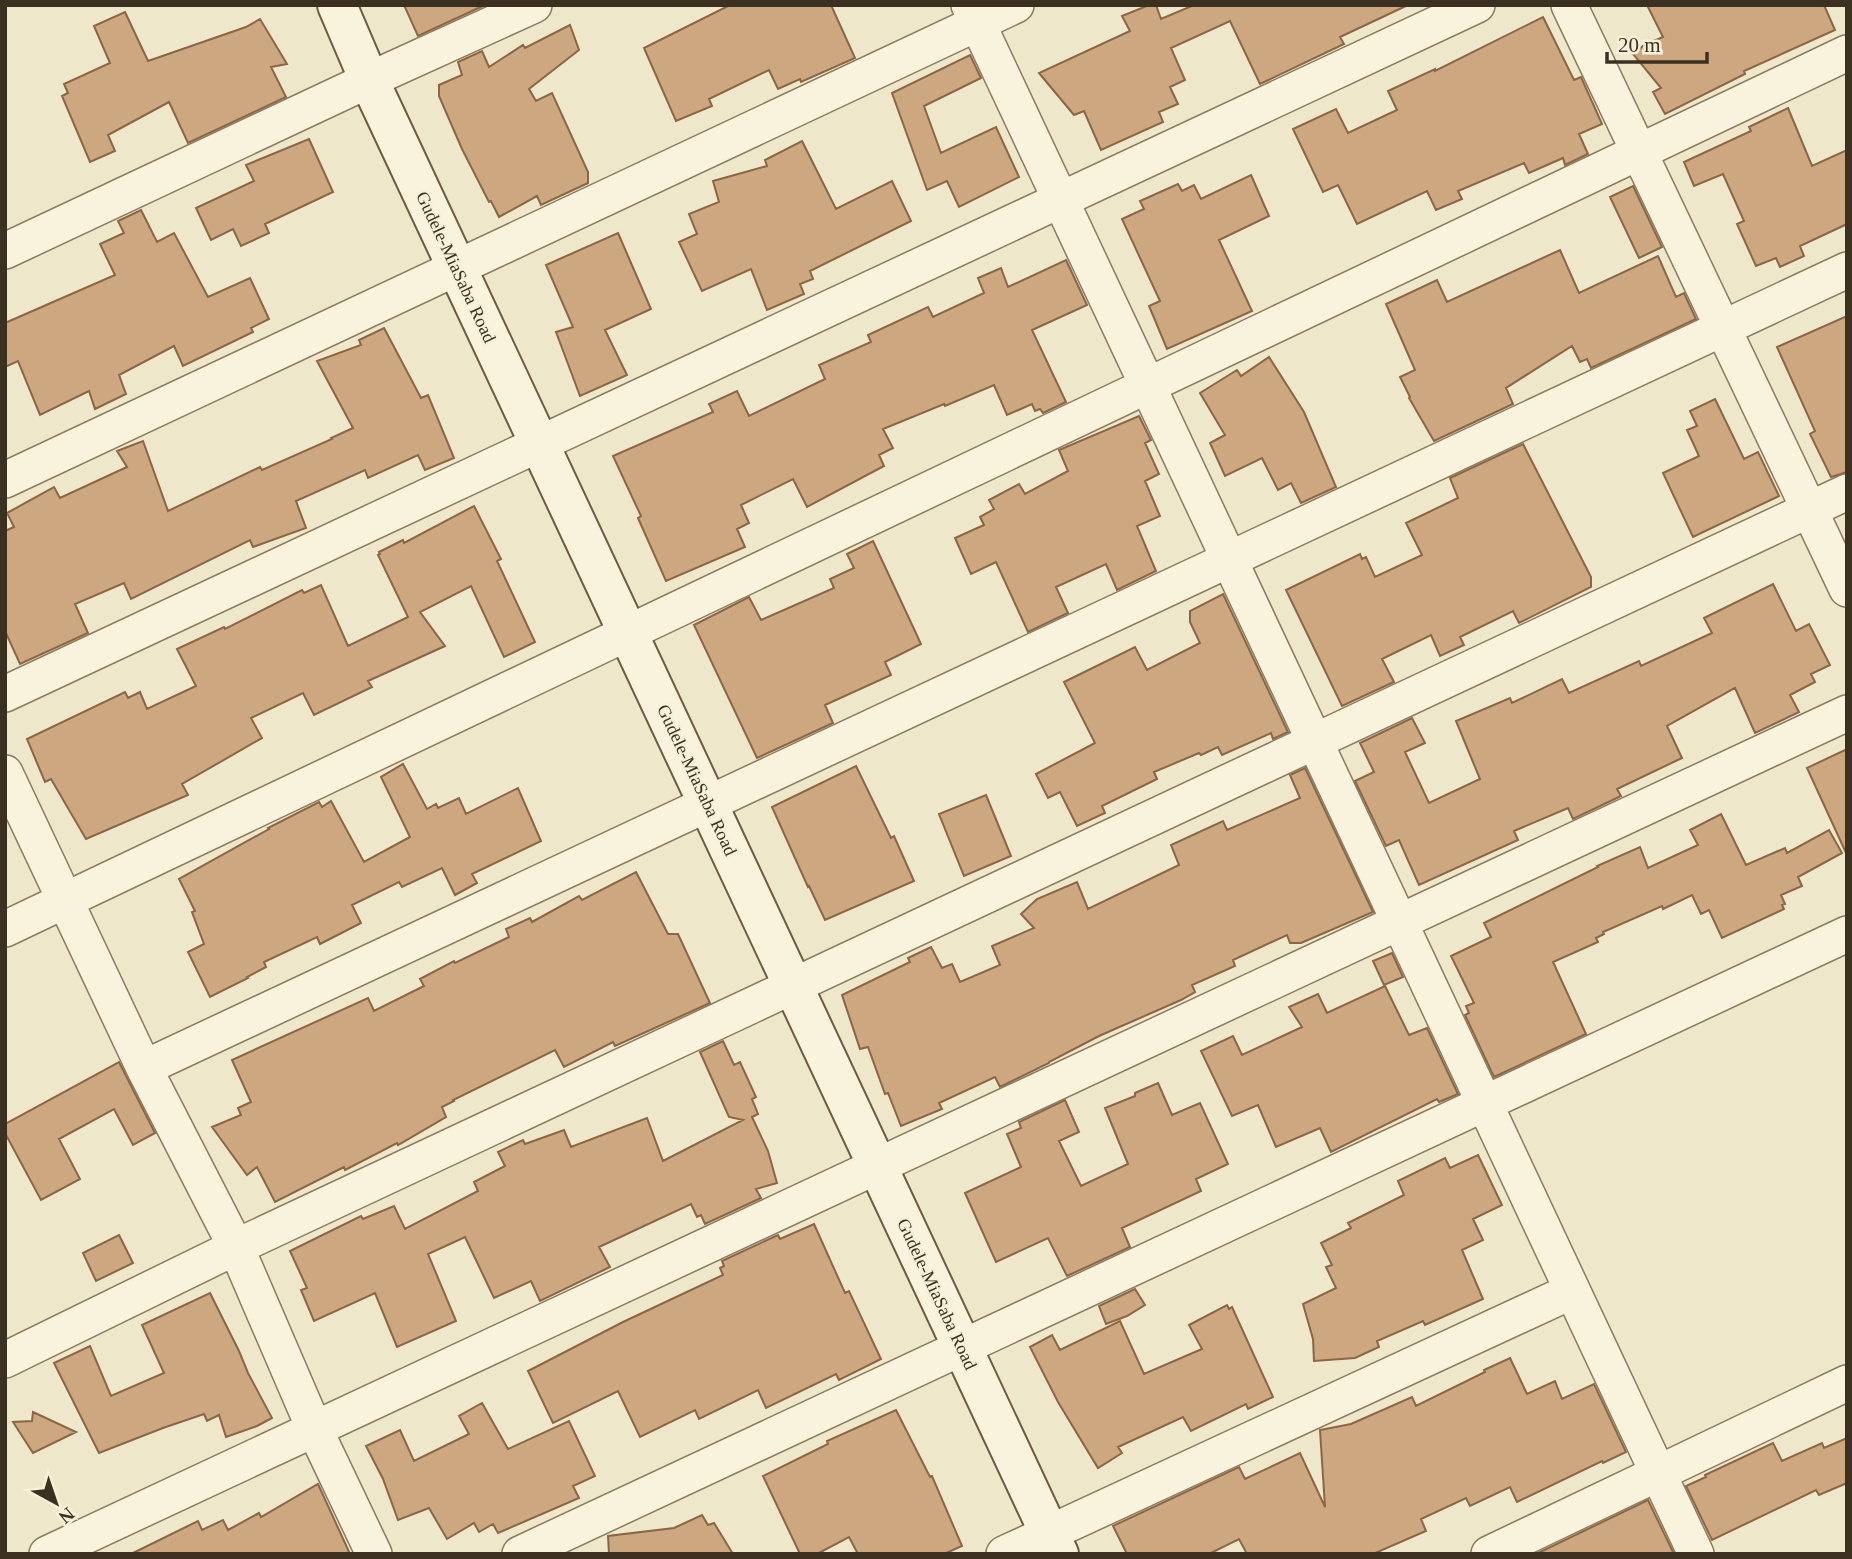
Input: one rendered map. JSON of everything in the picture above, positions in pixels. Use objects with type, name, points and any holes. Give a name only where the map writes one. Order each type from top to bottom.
[{"type":"main road","name":"Gudele-MiaSaba Road","points":[[337,5],[369,80],[1054,1544]]},
{"type":"street","points":[[5,251],[534,5]]},
{"type":"street","points":[[5,481],[457,268],[973,14],[1016,5]]},
{"type":"street","points":[[5,694],[1477,5]]},
{"type":"street","points":[[1569,5],[1847,589]]},
{"type":"street","points":[[973,14],[1696,1554]]},
{"type":"street","points":[[5,929],[1847,53]]},
{"type":"street","points":[[144,1068],[1847,270]]},
{"type":"street","points":[[5,1360],[236,1247],[1847,492]]},
{"type":"street","points":[[47,1554],[1847,713]]},
{"type":"street","points":[[5,773],[144,1068],[236,1247],[314,1428],[374,1554]]},
{"type":"street","points":[[520,1554],[1847,934]]},
{"type":"street","points":[[1004,1554],[1054,1544],[1572,1291]]},
{"type":"street","points":[[1489,1554],[1847,1383]]},
{"type":"building","points":[[404,5],[485,5],[418,36]]},
{"type":"building","points":[[730,5],[831,5],[855,58],[778,89],[769,70],[709,99],[712,106],[676,121],[644,48]]},
{"type":"building","points":[[1149,5],[1156,5],[1161,19],[1194,5],[1408,5],[1340,37],[1344,44],[1260,84],[1230,21],[1171,48],[1185,80],[1170,87],[1178,104],[1159,112],[1163,122],[1101,150],[1084,111],[1074,115],[1039,73],[1130,31],[1122,16]]},
{"type":"building","points":[[1647,5],[1824,5],[1835,30],[1744,71],[1745,74],[1665,114],[1653,92],[1661,88],[1633,54],[1644,45],[1663,37]]},
{"type":"building","points":[[125,12],[148,61],[246,27],[260,19],[287,64],[271,67],[286,97],[188,143],[169,102],[108,135],[115,151],[90,162],[62,96],[68,93],[64,84],[110,63],[94,26]]},
{"type":"building","points":[[1543,17],[1574,80],[1581,77],[1602,124],[1579,134],[1588,154],[1565,165],[1563,158],[1529,173],[1524,163],[1458,191],[1462,199],[1436,210],[1427,191],[1357,224],[1338,185],[1323,192],[1293,129],[1336,109],[1348,133],[1397,110],[1388,91],[1435,71]]},
{"type":"building","points":[[570,25],[579,50],[529,89],[536,101],[552,93],[588,172],[588,183],[541,205],[537,196],[499,217],[462,149],[439,96],[439,85],[462,75],[458,62],[482,51],[489,67],[523,45],[525,48]]},
{"type":"building","points":[[970,55],[981,78],[924,106],[941,153],[996,127],[1019,177],[959,207],[947,181],[927,190],[892,93]]},
{"type":"building","points":[[1788,108],[1812,166],[1847,150],[1847,224],[1800,246],[1804,256],[1780,267],[1776,258],[1756,266],[1737,224],[1744,221],[1723,174],[1694,186],[1684,162],[1751,131],[1749,127]]},
{"type":"building","points":[[309,139],[333,192],[265,224],[269,233],[241,246],[233,229],[211,240],[196,208],[254,181],[246,165]]},
{"type":"building","points":[[802,141],[836,209],[892,181],[911,221],[810,271],[813,279],[800,284],[804,294],[767,310],[751,269],[702,291],[679,242],[697,234],[689,214],[719,202],[713,181],[767,166],[765,160]]},
{"type":"building","points":[[1251,175],[1269,216],[1219,240],[1252,311],[1167,349],[1149,306],[1160,301],[1122,219],[1144,209],[1140,201],[1178,184],[1182,191],[1194,185],[1201,199]]},
{"type":"building","points":[[1633,186],[1662,247],[1639,258],[1610,197]]},
{"type":"building","points":[[141,210],[157,242],[174,233],[208,297],[250,278],[269,319],[251,328],[253,332],[183,366],[174,346],[119,375],[126,394],[95,409],[89,391],[40,415],[18,361],[5,367],[5,323],[115,275],[100,244],[124,233],[118,221]]},
{"type":"building","points":[[618,233],[651,309],[605,330],[627,375],[580,396],[556,332],[573,327],[546,265]]},
{"type":"building","points":[[1560,250],[1579,293],[1658,256],[1676,297],[1684,293],[1696,319],[1591,368],[1587,359],[1580,362],[1572,346],[1506,388],[1513,404],[1434,441],[1400,377],[1415,370],[1386,304],[1437,280],[1447,302]]},
{"type":"building","points":[[1066,260],[1087,305],[1032,330],[1066,402],[1043,413],[1040,409],[1035,411],[1032,404],[1007,415],[994,385],[883,429],[893,448],[879,455],[884,466],[807,507],[793,479],[741,505],[749,523],[737,529],[745,547],[666,581],[638,518],[641,516],[613,456],[713,412],[709,404],[737,391],[749,416],[825,379],[819,365],[871,342],[868,335],[928,307],[933,317],[984,293],[978,278],[1001,268],[1008,287]]},
{"type":"building","points":[[1847,316],[1847,472],[1831,477],[1810,434],[1815,431],[1777,347]]},
{"type":"building","points":[[384,328],[421,398],[428,395],[454,458],[425,470],[418,455],[368,478],[365,470],[296,501],[306,528],[253,547],[250,540],[131,599],[124,583],[75,604],[88,633],[20,664],[5,631],[5,531],[14,527],[7,513],[54,487],[60,498],[127,467],[117,451],[143,441],[168,511],[260,467],[262,470],[332,439],[353,428],[317,361],[361,345],[359,340]]},
{"type":"building","points":[[1269,357],[1304,412],[1336,487],[1301,503],[1291,483],[1278,490],[1262,458],[1225,476],[1210,443],[1225,435],[1200,393],[1237,370],[1241,376]]},
{"type":"building","points":[[1715,399],[1744,459],[1758,452],[1779,496],[1693,537],[1663,473],[1699,456],[1687,430],[1697,426],[1690,411]]},
{"type":"building","points":[[1139,416],[1151,440],[1145,443],[1159,474],[1145,481],[1160,516],[1137,526],[1156,571],[1117,590],[1106,564],[1056,587],[1068,613],[1028,632],[996,562],[971,574],[955,538],[984,525],[980,517],[994,509],[989,500],[1019,484],[1025,494],[1068,471],[1059,450]]},
{"type":"building","points":[[1523,444],[1591,577],[1591,587],[1519,623],[1513,611],[1460,637],[1464,645],[1440,656],[1431,635],[1382,659],[1394,682],[1342,706],[1286,590],[1360,554],[1362,559],[1366,557],[1375,577],[1422,555],[1406,523],[1458,498],[1450,478]]},
{"type":"building","points":[[474,506],[501,559],[497,561],[535,642],[504,657],[471,586],[420,612],[445,646],[368,681],[372,687],[314,715],[303,693],[251,718],[262,738],[182,784],[188,795],[86,839],[51,779],[45,782],[27,739],[125,692],[128,698],[140,692],[147,709],[196,686],[177,649],[224,627],[225,629],[302,590],[304,593],[321,585],[348,646],[408,617],[378,555],[379,552],[403,540],[404,543]]},
{"type":"building","points":[[873,541],[921,644],[885,662],[891,675],[825,705],[833,723],[757,758],[694,625],[749,597],[761,620],[834,588],[830,579],[854,568],[847,554]]},
{"type":"building","points":[[1773,584],[1796,631],[1809,624],[1830,665],[1811,674],[1815,682],[1790,695],[1799,712],[1755,733],[1735,688],[1667,726],[1682,758],[1617,789],[1621,796],[1573,819],[1568,808],[1514,831],[1518,840],[1419,885],[1399,840],[1386,846],[1355,781],[1374,772],[1360,743],[1412,718],[1425,743],[1405,752],[1429,803],[1480,779],[1456,721],[1510,698],[1512,703],[1562,679],[1569,693],[1639,661],[1641,666],[1712,633],[1704,618]]},
{"type":"building","points":[[1223,594],[1288,732],[1273,739],[1271,733],[1222,755],[1218,747],[1154,772],[1157,779],[1102,806],[1105,813],[1077,826],[1060,792],[1048,798],[1036,774],[1095,743],[1064,682],[1135,647],[1147,670],[1200,643],[1190,622],[1190,611]]},
{"type":"building","points":[[1847,749],[1847,855],[1807,768]]},
{"type":"building","points":[[403,764],[427,809],[436,804],[438,808],[459,798],[466,814],[518,788],[541,841],[472,874],[477,883],[455,895],[442,868],[402,887],[399,882],[352,905],[361,923],[320,944],[317,937],[264,962],[266,967],[210,997],[188,952],[204,944],[192,912],[195,911],[179,879],[319,802],[322,807],[331,801],[364,862],[410,837],[381,777]]},
{"type":"building","points":[[856,766],[891,838],[894,836],[914,881],[825,920],[772,807]]},
{"type":"building","points":[[1305,768],[1373,912],[1301,943],[1290,943],[1287,935],[1233,960],[1235,966],[1192,985],[1195,992],[1181,1000],[1099,1036],[1000,1087],[995,1077],[939,1103],[942,1109],[901,1126],[888,1093],[885,1094],[868,1047],[860,1049],[842,995],[910,962],[908,958],[931,947],[942,968],[952,964],[960,982],[1000,965],[992,946],[1034,928],[1021,914],[1037,899],[1077,882],[1088,909],[1179,865],[1171,845],[1223,821],[1227,830],[1300,798],[1290,775]]},
{"type":"building","points":[[986,795],[1011,856],[964,876],[939,814]]},
{"type":"building","points":[[1721,814],[1746,865],[1785,848],[1787,853],[1829,830],[1842,853],[1798,877],[1802,886],[1781,895],[1784,909],[1722,938],[1709,910],[1701,914],[1692,895],[1603,932],[1604,934],[1596,938],[1598,942],[1553,962],[1586,1034],[1494,1077],[1465,1015],[1469,1013],[1466,1006],[1474,1003],[1451,956],[1491,937],[1484,923],[1597,866],[1640,847],[1648,868],[1698,845],[1690,830]]},
{"type":"building","points":[[636,872],[668,934],[678,934],[710,1003],[615,1046],[613,1042],[564,1067],[555,1050],[453,1100],[442,1107],[446,1117],[398,1145],[397,1143],[345,1170],[344,1167],[275,1202],[257,1167],[247,1175],[212,1127],[241,1115],[238,1108],[251,1102],[232,1060],[368,998],[374,1011],[424,986],[420,979],[509,937],[506,929],[530,918],[532,922],[579,896],[582,900]]},
{"type":"building","points":[[1392,953],[1403,977],[1384,985],[1373,961]]},
{"type":"building","points":[[1385,986],[1409,1035],[1427,1028],[1458,1094],[1439,1102],[1437,1099],[1331,1152],[1320,1128],[1276,1147],[1258,1105],[1232,1116],[1201,1051],[1233,1036],[1242,1055],[1302,1027],[1289,1007],[1318,994],[1327,1013]]},
{"type":"building","points":[[723,1041],[734,1065],[740,1062],[756,1097],[752,1099],[758,1114],[752,1117],[768,1151],[777,1183],[756,1189],[761,1198],[705,1224],[701,1215],[697,1217],[691,1204],[599,1247],[610,1267],[540,1301],[531,1281],[494,1298],[465,1237],[428,1254],[456,1321],[397,1347],[375,1293],[314,1321],[301,1290],[307,1288],[290,1251],[361,1216],[363,1219],[394,1206],[405,1229],[478,1191],[474,1182],[505,1166],[498,1152],[523,1140],[525,1144],[564,1130],[571,1147],[647,1118],[663,1161],[743,1120],[729,1117],[700,1052]]},
{"type":"building","points":[[119,1062],[155,1133],[133,1145],[114,1109],[59,1139],[80,1179],[41,1200],[5,1133],[5,1124]]},
{"type":"building","points":[[1158,1083],[1172,1115],[1200,1103],[1228,1164],[1196,1179],[1201,1191],[1122,1228],[1130,1247],[1067,1276],[1048,1238],[996,1262],[965,1193],[1021,1167],[1007,1134],[1021,1128],[1019,1122],[1065,1100],[1079,1132],[1059,1141],[1081,1186],[1128,1164],[1105,1108]]},
{"type":"building","points":[[1478,1155],[1502,1205],[1473,1219],[1483,1240],[1462,1250],[1483,1299],[1425,1325],[1423,1321],[1377,1341],[1379,1347],[1355,1358],[1314,1361],[1313,1339],[1303,1304],[1336,1288],[1326,1267],[1332,1265],[1321,1243],[1351,1228],[1348,1223],[1404,1195],[1398,1181],[1445,1158],[1450,1168]]},
{"type":"building","points":[[814,1224],[845,1293],[849,1291],[881,1359],[839,1380],[836,1374],[766,1408],[758,1390],[699,1419],[695,1410],[640,1437],[618,1391],[553,1423],[528,1371],[723,1275],[720,1268],[724,1266],[722,1261],[778,1235],[780,1239]]},
{"type":"building","points":[[119,1235],[133,1263],[96,1281],[83,1253]]},
{"type":"building","points":[[1135,1289],[1145,1305],[1106,1324],[1099,1306]]},
{"type":"building","points":[[210,1293],[272,1418],[226,1437],[219,1415],[207,1421],[204,1414],[99,1453],[54,1363],[90,1346],[111,1396],[164,1373],[142,1325]]},
{"type":"building","points":[[1227,1305],[1229,1309],[1232,1307],[1273,1397],[1248,1409],[1246,1404],[1191,1431],[1183,1417],[1118,1447],[1122,1453],[1098,1468],[1058,1402],[1030,1347],[1052,1335],[1060,1350],[1120,1321],[1144,1374],[1202,1349],[1189,1325]]},
{"type":"building","points":[[1510,1358],[1527,1394],[1555,1381],[1562,1399],[1594,1384],[1626,1452],[1517,1502],[1510,1487],[1470,1506],[1466,1498],[1421,1519],[1426,1531],[1373,1554],[1247,1554],[1239,1539],[1209,1554],[1127,1554],[1113,1526],[1239,1467],[1245,1479],[1300,1453],[1325,1507],[1320,1430],[1351,1424],[1412,1397],[1416,1406]]},
{"type":"building","points":[[482,1403],[508,1449],[569,1421],[595,1476],[573,1486],[579,1498],[498,1533],[493,1524],[479,1532],[474,1523],[447,1539],[429,1508],[398,1520],[383,1479],[366,1446],[400,1430],[414,1461],[469,1434],[459,1416]]},
{"type":"building","points":[[896,1410],[930,1477],[932,1476],[962,1546],[944,1554],[858,1554],[849,1537],[817,1554],[800,1554],[763,1476],[828,1444],[827,1441]]},
{"type":"building","points":[[33,1412],[76,1432],[33,1453],[13,1422],[32,1421]]},
{"type":"building","points":[[1847,1438],[1847,1483],[1819,1495],[1816,1490],[1712,1540],[1686,1486],[1773,1443],[1782,1461],[1822,1443],[1824,1448]]},
{"type":"building","points":[[318,1484],[350,1554],[131,1554],[198,1521],[202,1530],[223,1520],[228,1530],[259,1513],[261,1517]]},
{"type":"building","points":[[1648,1500],[1674,1554],[1536,1554]]},
{"type":"building","points":[[702,1515],[708,1525],[714,1523],[733,1554],[609,1554],[608,1536],[674,1528]]}]
